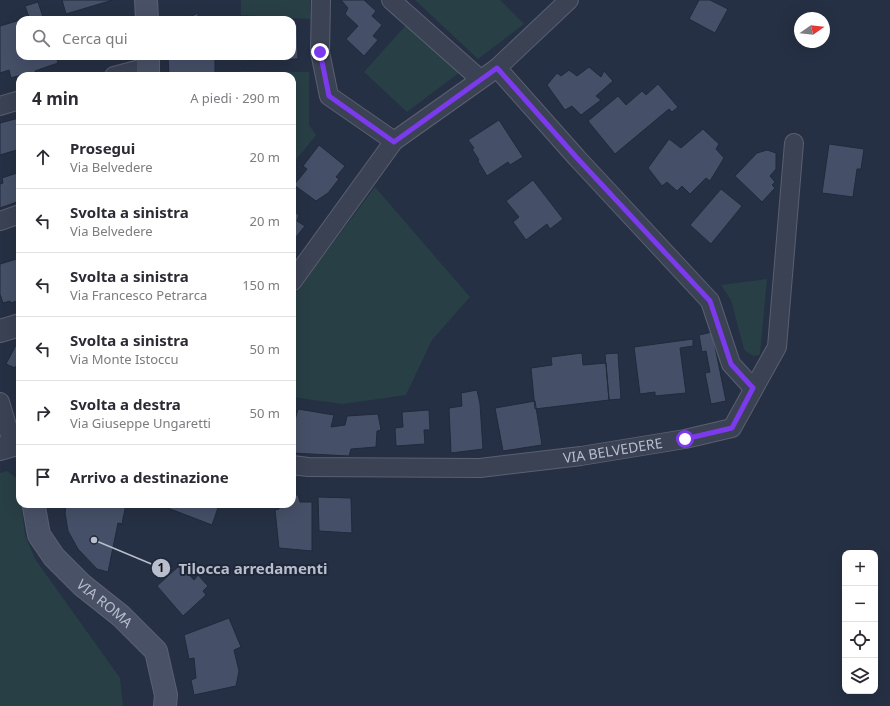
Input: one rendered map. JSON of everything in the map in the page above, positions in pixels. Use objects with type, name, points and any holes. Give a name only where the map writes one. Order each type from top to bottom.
[{"type":"main road","points":[[146,0],[147,16]]},
{"type":"main road","name":"VIA ROMA","points":[[36,508],[39,535],[54,557],[82,585],[121,616],[156,651],[166,695],[165,706]]},
{"type":"street","points":[[321,0],[320,52],[329,96],[394,142]]},
{"type":"street","points":[[391,0],[480,79]]},
{"type":"street","points":[[296,277],[394,142],[497,68],[569,0]]},
{"type":"street","points":[[128,72],[148,66]]},
{"type":"street","points":[[497,68],[577,158],[710,301],[731,364],[753,388]]},
{"type":"street","points":[[0,106],[16,101]]},
{"type":"street","name":"VIA BELVEDERE","points":[[296,466],[308,467],[480,468],[581,456],[678,440],[732,428],[777,347],[794,143]]},
{"type":"street","points":[[0,220],[16,215]]},
{"type":"street","points":[[0,331],[16,326]]},
{"type":"street","points":[[0,402],[11,447]]},
{"type":"green space","points":[[241,0],[310,0],[311,19],[296,18],[296,16],[241,15]]},
{"type":"green space","points":[[415,0],[500,0],[524,24],[478,59]]},
{"type":"green space","points":[[406,25],[460,72],[407,112],[364,72]]},
{"type":"green space","points":[[241,71],[309,72],[309,125],[316,135],[296,160],[296,72]]},
{"type":"green space","points":[[375,187],[470,297],[432,340],[406,395],[342,404],[296,398],[296,293]]},
{"type":"green space","points":[[767,279],[760,353],[757,356],[749,354],[744,349],[731,300],[721,285]]},
{"type":"green space","points":[[7,471],[16,478],[16,508],[22,508],[25,535],[35,559],[120,678],[123,706],[0,706],[0,473]]},
{"type":"building","points":[[62,0],[113,0],[66,14]]},
{"type":"building","points":[[341,0],[364,0],[376,11],[372,16],[382,25],[373,36],[378,40],[364,56],[346,39],[358,26],[345,14],[348,8]]},
{"type":"building","points":[[699,0],[710,0],[728,9],[715,33],[689,19]]},
{"type":"building","points":[[38,2],[43,16],[29,16],[25,6]]},
{"type":"building","points":[[16,21],[16,60],[57,60],[58,63],[35,72],[16,72],[16,76],[11,78],[9,70],[0,73],[0,26]]},
{"type":"building","points":[[296,24],[297,24],[298,59],[296,59]]},
{"type":"building","points":[[168,60],[215,60],[215,72],[169,72]]},
{"type":"building","points":[[589,67],[601,77],[604,71],[613,81],[596,96],[601,100],[581,115],[572,106],[565,110],[547,85],[557,73],[561,76],[569,70],[577,76]]},
{"type":"building","points":[[658,84],[678,107],[672,112],[669,109],[615,154],[588,121],[618,96],[626,105],[642,91],[646,95]]},
{"type":"building","points":[[16,119],[16,150],[0,155],[0,123]]},
{"type":"building","points":[[499,120],[523,157],[510,165],[508,162],[487,176],[472,149],[474,148],[468,140]]},
{"type":"building","points":[[703,129],[719,144],[716,149],[724,158],[710,181],[706,178],[690,194],[682,186],[677,191],[667,182],[662,186],[648,168],[669,139],[681,148]]},
{"type":"building","points":[[829,144],[864,149],[861,169],[857,169],[853,197],[822,193]]},
{"type":"building","points":[[319,145],[345,166],[336,177],[339,179],[328,193],[316,201],[296,186],[296,183],[307,169],[303,166]]},
{"type":"building","points":[[767,150],[776,153],[776,169],[770,176],[775,182],[772,185],[775,188],[762,202],[735,176],[757,153]]},
{"type":"building","points":[[16,173],[16,202],[0,208],[0,184],[3,183],[2,178]]},
{"type":"building","points":[[533,180],[563,219],[550,229],[547,224],[526,240],[513,222],[519,217],[506,201]]},
{"type":"building","points":[[721,189],[742,206],[711,244],[690,225]]},
{"type":"building","points":[[296,213],[299,215],[297,221],[305,226],[296,237]]},
{"type":"building","points":[[16,259],[16,301],[3,303],[0,294],[0,264]]},
{"type":"building","points":[[712,332],[726,401],[711,404],[705,373],[710,372],[706,351],[702,352],[699,335]]},
{"type":"building","points":[[693,339],[693,346],[680,348],[686,393],[655,396],[655,392],[640,394],[634,347]]},
{"type":"building","points":[[16,345],[16,366],[15,368],[6,364]]},
{"type":"building","points":[[582,353],[583,365],[606,363],[609,400],[535,409],[531,368],[552,365],[551,357]]},
{"type":"building","points":[[618,353],[621,399],[609,400],[605,354]]},
{"type":"building","points":[[477,390],[480,404],[483,449],[451,453],[449,408],[462,406],[461,393]]},
{"type":"building","points":[[535,401],[542,445],[503,451],[495,408]]},
{"type":"building","points":[[298,409],[334,415],[331,427],[345,425],[347,416],[378,414],[381,430],[377,431],[376,447],[351,449],[349,456],[296,453],[296,416]]},
{"type":"building","points":[[429,410],[430,430],[424,430],[425,444],[396,446],[395,428],[403,427],[402,412]]},
{"type":"building","points":[[296,495],[298,495],[300,502],[312,502],[312,551],[279,548],[275,510],[296,508]]},
{"type":"building","points":[[318,497],[351,498],[352,533],[319,531]]},
{"type":"building","points":[[66,508],[125,508],[122,524],[118,523],[108,572],[97,569],[78,549],[68,531]]},
{"type":"building","points":[[168,508],[218,508],[212,525]]},
{"type":"building","points":[[180,565],[194,580],[198,575],[208,586],[203,591],[206,595],[183,616],[157,586]]},
{"type":"building","points":[[229,618],[241,647],[234,650],[239,671],[236,686],[194,695],[191,680],[196,678],[194,658],[189,659],[184,635]]},
{"type":"place","name":"Tilocca arredamenti","points":[[94,540]]},
{"type":"route","points":[[320,52],[329,96],[394,142],[497,68],[577,158],[710,301],[731,364],[753,388],[732,428],[685,439]]}]
